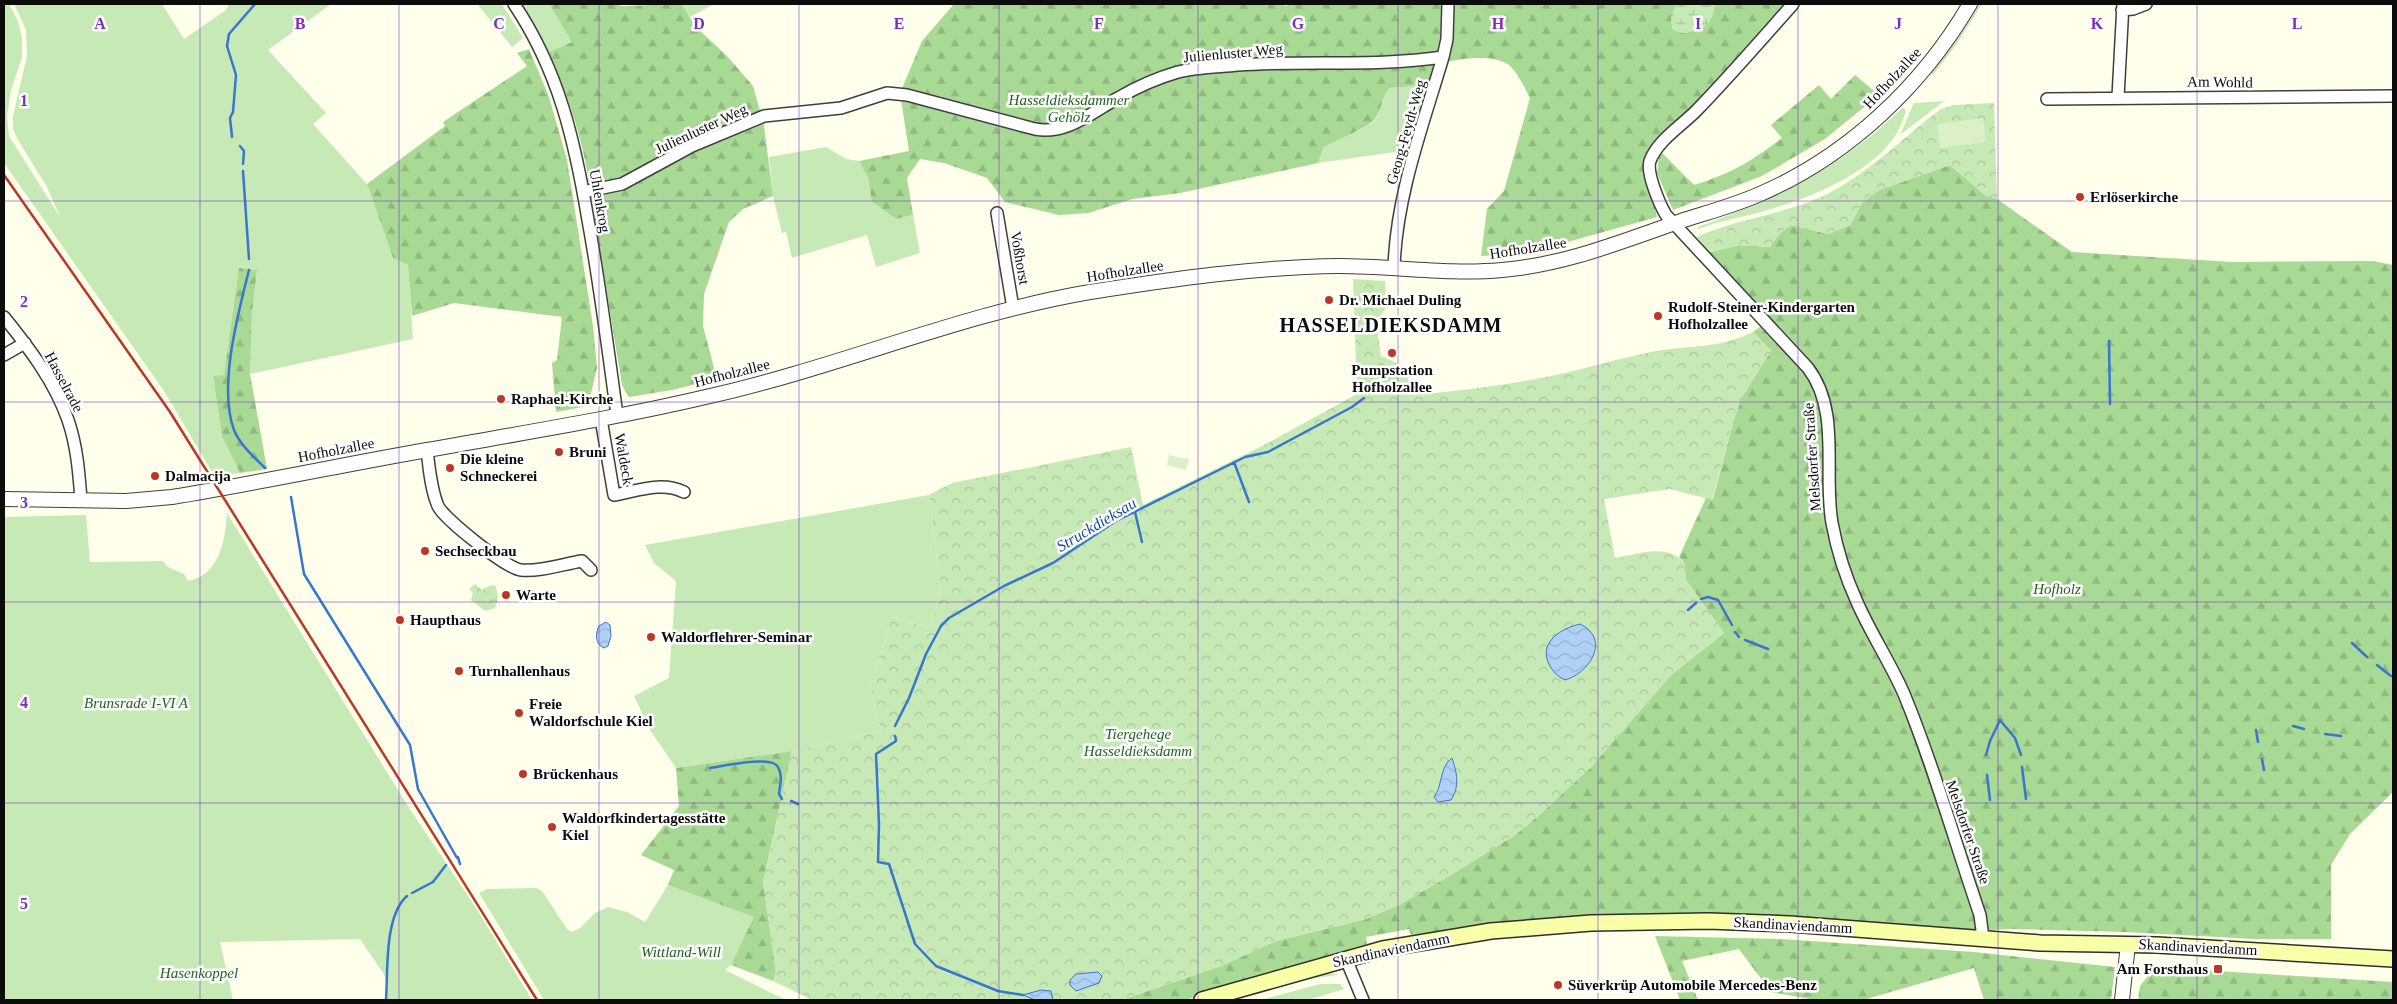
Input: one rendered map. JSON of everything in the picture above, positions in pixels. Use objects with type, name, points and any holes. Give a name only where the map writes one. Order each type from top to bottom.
[{"type":"main road","name":"Skandinaviendamm","points":[[1202,1000],[1383,949],[1454,936],[1591,923],[1709,921],[2040,943],[2128,944],[2393,959]]},
{"type":"street","name":"Uhlenkrog","points":[[514,4],[540,49],[560,94],[573,137],[584,192],[617,415]]},
{"type":"street","name":"Georg-Feydt-Weg","points":[[1394,268],[1401,206],[1447,39],[1448,4]]},
{"type":"street","name":"Melsdorfer Straße","points":[[1793,4],[1709,97],[1657,149],[1650,162],[1650,173],[1662,208],[1674,224],[1808,368],[1822,394],[1826,412],[1830,508],[1840,555],[1857,602],[1902,691],[1921,738],[1980,915],[1983,938]]},
{"type":"street","name":"Hofholzallee","points":[[4,499],[147,500],[217,489],[617,415],[731,391],[1013,308],[1088,293],[1234,272],[1342,266],[1450,271],[1520,268],[1594,251],[1762,194],[1805,171],[1836,151],[1875,121],[1927,67],[1946,42],[1970,4]]},
{"type":"street","points":[[2118,97],[2123,7],[2133,9],[2146,4]]},
{"type":"street","name":"Julienluster Weg","points":[[584,192],[622,184],[692,146],[764,116],[841,108],[887,93],[907,95],[1035,129],[1050,130],[1070,126],[1120,97],[1163,77],[1180,72],[1253,64],[1401,62],[1443,56]]},
{"type":"street","name":"Am Wohld","points":[[2047,99],[2393,96]]},
{"type":"street","name":"Voßhorst","points":[[997,213],[1013,308]]},
{"type":"street","name":"Hasselrade","points":[[4,317],[25,343],[44,372],[69,421],[77,457],[81,500]]},
{"type":"street","points":[[4,355],[25,343]]},
{"type":"street","name":"Waldeck","points":[[601,418],[614,495],[662,486],[674,487],[684,492]]},
{"type":"street","points":[[426,450],[437,504],[442,513],[504,562],[516,569],[529,570],[582,561],[591,570]]},
{"type":"street","points":[[2122,1000],[2128,944]]},
{"type":"street","points":[[1346,959],[1363,1000]]},
{"type":"green space","points":[[4,4],[9,4],[18,21],[22,38],[22,57],[11,90],[7,116],[9,136],[60,217],[47,187],[13,129],[13,116],[27,56],[26,30],[14,4],[162,4],[184,39],[226,10],[229,4],[331,4],[268,50],[326,113],[313,124],[367,184],[393,258],[408,265],[413,339],[250,374],[252,315],[257,271],[239,269],[224,375],[213,377],[222,437],[240,473],[215,477],[164,391],[4,163]]},
{"type":"green space","points":[[477,4],[502,4],[523,38],[512,47]]},
{"type":"green space","points":[[521,4],[549,4],[573,42],[549,52]]},
{"type":"green space","points":[[549,4],[611,4],[623,6],[682,4],[695,26],[727,56],[753,86],[764,126],[773,196],[743,209],[729,222],[704,294],[703,326],[717,379],[672,390],[629,397],[622,385],[583,150],[570,107],[549,52],[572,42]]},
{"type":"green space","points":[[682,4],[714,4],[690,17]]},
{"type":"green space","name":"Hasseldieksdammer Gehölz","points":[[954,4],[1284,4],[1285,6],[1291,4],[1787,4],[1656,147],[1694,185],[1740,166],[1782,138],[1771,125],[1819,85],[1831,99],[1855,75],[1879,95],[1825,139],[1762,176],[1673,210],[1657,173],[1659,158],[1656,148],[1647,173],[1657,217],[1539,250],[1517,254],[1481,256],[1487,209],[1504,191],[1530,98],[1518,76],[1509,65],[1501,61],[1483,58],[1462,59],[1435,64],[1428,85],[1389,88],[1375,119],[1359,130],[1324,147],[1318,163],[1180,193],[1133,199],[1088,213],[1059,215],[1005,202],[987,178],[944,163],[920,159],[907,178],[913,215],[896,219],[872,202],[868,178],[859,161],[909,151],[900,93],[922,41]]},
{"type":"green space","points":[[1676,4],[1715,4],[1711,19],[1706,25],[1694,32],[1687,33],[1672,29],[1671,17]]},
{"type":"green space","points":[[1979,4],[1982,4],[1956,45],[1933,75],[1931,73],[1965,28]]},
{"type":"green space","points":[[529,49],[549,97],[567,160],[593,326],[597,368],[588,406],[556,412],[552,363],[557,360],[562,317],[454,303],[412,316],[408,265],[393,258],[367,184],[445,126],[443,122],[527,66],[517,53]]},
{"type":"green space","points":[[1428,85],[1409,150],[1318,163],[1324,147],[1375,120],[1389,88]]},
{"type":"green space","points":[[1944,101],[1900,135],[1914,103]]},
{"type":"green space","points":[[1994,103],[1997,199],[1985,195],[1950,165],[1879,190],[1862,203],[1850,225],[1828,234],[1791,225],[1780,233],[1770,247],[1739,245],[1707,253],[1697,237],[1821,197],[1868,168],[1941,109],[1954,105]]},
{"type":"green space","points":[[1903,107],[1906,111],[1893,139],[1882,152],[1853,174],[1836,184],[1801,199],[1698,229],[1698,227],[1755,204],[1807,179],[1856,147]]},
{"type":"green space","points":[[1983,118],[1986,142],[1940,148],[1937,124]]},
{"type":"green space","points":[[826,147],[846,159],[859,161],[868,178],[872,202],[896,219],[913,215],[920,253],[876,267],[867,235],[792,258],[786,232],[782,233],[773,196],[769,157]]},
{"type":"green space","name":"Hofholz","points":[[1950,165],[1985,195],[1997,199],[2072,252],[2232,262],[2373,261],[2393,265],[2393,792],[2350,834],[2331,865],[2331,939],[2255,939],[2125,932],[2012,929],[1949,932],[1782,917],[1672,913],[1585,916],[1509,922],[1411,935],[1409,929],[1366,937],[1367,944],[1251,978],[1186,1000],[1121,1000],[1221,966],[1276,941],[1366,919],[1399,905],[1515,835],[1591,767],[1671,675],[1724,633],[1686,580],[1684,562],[1679,557],[1706,498],[1713,499],[1734,419],[1742,397],[1771,351],[1753,332],[1768,321],[1707,253],[1739,245],[1770,247],[1780,233],[1791,225],[1828,234],[1850,225],[1862,203],[1879,190]]},
{"type":"green space","points":[[239,268],[257,270],[252,315],[250,374],[267,469],[240,473],[222,437],[213,376],[224,375]]},
{"type":"green space","name":"Tiergehege Hasseldieksdamm","points":[[1353,279],[1385,281],[1386,308],[1376,322],[1381,356],[1408,368],[1408,395],[1508,384],[1541,378],[1656,351],[1716,344],[1753,332],[1771,351],[1742,397],[1734,419],[1712,500],[1670,489],[1604,499],[1615,558],[1651,551],[1660,551],[1677,556],[1684,562],[1686,580],[1724,633],[1671,675],[1591,767],[1515,835],[1399,905],[1366,919],[1276,941],[1221,966],[1121,1000],[812,1000],[773,981],[776,972],[763,882],[792,751],[881,731],[870,685],[892,617],[930,628],[941,592],[929,495],[952,483],[1131,447],[1143,505],[1264,445],[1357,394]]},
{"type":"green space","points":[[1169,455],[1189,459],[1186,470],[1167,465]]},
{"type":"green space","points":[[929,495],[941,592],[930,628],[892,617],[870,685],[881,731],[792,751],[676,768],[650,730],[634,696],[669,678],[676,581],[654,563],[645,545]]},
{"type":"green space","name":"Brunsrade I-VI A","points":[[227,513],[406,803],[476,908],[532,1000],[386,1000],[387,979],[360,939],[220,942],[233,1000],[4,1000],[4,517],[86,515],[90,562],[163,561],[168,567],[184,574],[188,581],[207,572],[214,564],[219,555],[225,534]]},
{"type":"green space","points":[[475,584],[482,590],[491,585],[496,586],[498,598],[495,608],[485,611],[471,600],[473,593],[469,589]]},
{"type":"green space","points":[[792,751],[763,882],[776,972],[773,981],[731,965],[754,917],[668,885],[674,870],[641,855],[679,806],[676,768]]},
{"type":"green space","name":"Wittland-Will","points":[[668,885],[755,917],[731,965],[725,970],[786,1000],[544,1000],[479,893],[487,889],[537,888],[542,891],[567,929],[572,932],[580,928],[595,913],[608,907],[627,912],[645,922]]},
{"type":"green space","points":[[1655,936],[1780,939],[1974,952],[2115,967],[2111,1000],[1984,1000],[1974,968],[1863,1000],[1815,1000],[1771,992],[1739,949],[1682,961],[1698,1000],[1680,1000]]},
{"type":"green space","points":[[2155,967],[2393,982],[2393,1000],[2138,1000],[2140,986]]},
{"type":"green space","points":[[1329,973],[1339,975],[1314,978],[1258,993],[1232,997]]},
{"type":"green space","points":[[1320,984],[1340,984],[1344,989],[1308,1000],[1261,1000]]},
{"type":"water","points":[[606,622],[610,625],[611,636],[608,646],[604,648],[597,641],[596,635],[599,626]]},
{"type":"water","points":[[1580,624],[1589,630],[1594,638],[1594,655],[1582,670],[1565,680],[1556,674],[1549,664],[1546,656],[1547,649],[1549,643],[1559,633]]},
{"type":"water","points":[[1452,758],[1456,774],[1456,790],[1451,800],[1438,802],[1434,797],[1439,788],[1445,766]]},
{"type":"water","points":[[1098,972],[1102,976],[1099,983],[1076,991],[1070,985],[1070,980],[1076,974]]},
{"type":"water","points":[[1041,990],[1051,991],[1053,1000],[1035,1000],[1023,995]]},
{"type":"waterway","points":[[232,137],[230,118],[233,112],[236,75],[227,46],[229,34],[255,4]]},
{"type":"waterway","points":[[240,146],[244,151],[243,164]]},
{"type":"waterway","points":[[243,171],[249,259]]},
{"type":"waterway","points":[[249,270],[231,350],[228,393],[234,430],[248,451],[265,468]]},
{"type":"waterway","points":[[2109,341],[2110,404]]},
{"type":"waterway","name":"Struckdieksau","points":[[895,726],[909,698],[926,654],[941,626],[949,618],[1004,586],[1053,563],[1116,521],[1245,457],[1268,452],[1352,407],[1364,398]]},
{"type":"waterway","points":[[1234,462],[1249,502]]},
{"type":"waterway","points":[[291,497],[304,574],[410,745],[418,789],[457,858]]},
{"type":"waterway","points":[[1135,512],[1142,542]]},
{"type":"waterway","points":[[1701,599],[1708,597],[1718,600],[1732,625]]},
{"type":"waterway","points":[[1688,610],[1696,603]]},
{"type":"waterway","points":[[1735,632],[1739,637]]},
{"type":"waterway","points":[[1745,640],[1768,649]]},
{"type":"waterway","points":[[2352,643],[2367,657]]},
{"type":"waterway","points":[[2377,665],[2391,676]]},
{"type":"waterway","points":[[1986,755],[2000,720],[2015,738],[2021,755]]},
{"type":"waterway","points":[[2293,726],[2304,729]]},
{"type":"waterway","points":[[2256,730],[2258,742]]},
{"type":"waterway","points":[[2325,734],[2341,736]]},
{"type":"waterway","name":"Struckdieksau","points":[[895,736],[896,741],[876,754],[879,824],[878,862],[889,864],[915,944],[936,966],[998,991],[1023,995]]},
{"type":"waterway","points":[[2262,759],[2264,770]]},
{"type":"waterway","points":[[710,768],[747,762],[774,764],[778,767],[780,773],[779,794],[782,799]]},
{"type":"waterway","points":[[2022,767],[2026,799]]},
{"type":"waterway","points":[[1987,775],[1990,800]]},
{"type":"waterway","points":[[791,801],[798,804]]},
{"type":"waterway","points":[[458,857],[460,864]]},
{"type":"waterway","points":[[412,893],[433,882],[446,865]]},
{"type":"waterway","points":[[386,1000],[387,960],[391,930],[394,917],[407,896]]},
{"type":"railway","points":[[4,175],[170,412],[537,1000]]},
{"type":"place","name":"Erlöserkirche","points":[[2080,197]]},
{"type":"place","name":"Dr. Michael Duling","points":[[1329,300]]},
{"type":"place","name":"Rudolf-Steiner-Kindergarten Hofholzallee","points":[[1658,316]]},
{"type":"place","name":"Pumpstation Hofholzallee","points":[[1392,353]]},
{"type":"place","name":"Raphael-Kirche","points":[[501,399]]},
{"type":"place","name":"Bruni","points":[[559,452]]},
{"type":"place","name":"Die kleine Schneckerei","points":[[450,468]]},
{"type":"place","name":"Dalmacija","points":[[155,476]]},
{"type":"place","name":"Sechseckbau","points":[[425,551]]},
{"type":"place","name":"Warte","points":[[506,595]]},
{"type":"place","name":"Haupthaus","points":[[400,620]]},
{"type":"place","name":"Waldorflehrer-Seminar","points":[[651,637]]},
{"type":"place","name":"Turnhallenhaus","points":[[459,671]]},
{"type":"place","name":"Freie Waldorfschule Kiel","points":[[519,713]]},
{"type":"place","name":"Brückenhaus","points":[[523,774]]},
{"type":"place","name":"Waldorfkindertagesstätte Kiel","points":[[552,827]]},
{"type":"place","name":"Am Forsthaus","points":[[2218,969]]},
{"type":"place","name":"Süverkrüp Automobile Mercedes-Benz","points":[[1558,985]]},
{"type":"district","name":"HASSELDIEKSDAMM","points":[[1391,325]]},
{"type":"park label","name":"Hasenkoppel","points":[[199,973]]}]
